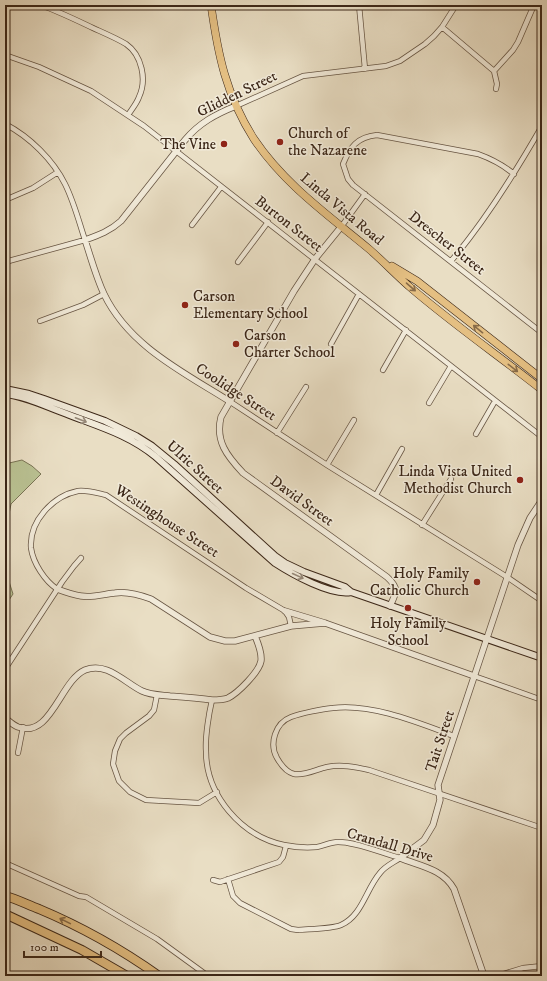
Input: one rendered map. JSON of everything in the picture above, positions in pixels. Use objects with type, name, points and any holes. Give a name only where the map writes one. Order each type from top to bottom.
[{"type":"highway","points":[[5,896],[62,919],[103,940],[135,959],[159,976]]},
{"type":"highway","points":[[5,914],[76,946],[127,976]]},
{"type":"main road","name":"Linda Vista Road","points":[[211,5],[217,47],[224,73],[236,106],[254,139],[276,168],[303,196],[382,260],[411,288],[542,390]]},
{"type":"main road","name":"Linda Vista Road","points":[[382,260],[417,281],[542,378]]},
{"type":"main road","name":"Ulric Street","points":[[5,389],[30,394],[44,399],[105,421],[136,436],[152,446],[174,464],[275,556],[285,563],[345,587],[351,592],[542,658]]},
{"type":"main road","name":"Ulric Street","points":[[5,394],[41,404],[128,438],[147,449],[275,563],[306,580],[343,594],[351,592]]},
{"type":"street","points":[[40,5],[77,20],[118,40],[127,45],[134,52],[140,63],[143,86],[139,97],[128,115]]},
{"type":"street","points":[[359,5],[365,69]]},
{"type":"street","name":"Glidden Street","points":[[5,262],[85,240],[112,228],[121,221],[190,134],[200,125],[217,114],[303,76],[386,66],[400,61],[425,44],[442,27],[456,5]]},
{"type":"street","points":[[494,71],[513,50],[518,42],[534,5]]},
{"type":"street","points":[[442,27],[494,71],[497,84],[496,89]]},
{"type":"street","name":"Burton Street","points":[[5,55],[39,67],[91,91],[144,126],[406,330],[495,402],[542,437]]},
{"type":"street","name":"Coolidge Street","points":[[5,124],[27,138],[36,146],[58,172],[70,196],[104,294],[120,320],[148,348],[326,465],[376,495],[542,601]]},
{"type":"street","points":[[451,261],[470,237],[514,174],[542,126]]},
{"type":"street","name":"Drescher Street","points":[[514,174],[502,164],[478,154],[377,135],[358,141],[349,150],[343,164],[348,179],[353,185],[541,330]]},
{"type":"street","points":[[5,200],[33,188],[58,172]]},
{"type":"street","points":[[192,225],[221,187]]},
{"type":"street","points":[[229,401],[294,291],[315,259],[365,194]]},
{"type":"street","points":[[238,262],[268,222]]},
{"type":"street","points":[[40,321],[69,311],[104,294]]},
{"type":"street","points":[[331,344],[359,294]]},
{"type":"street","points":[[383,370],[406,330]]},
{"type":"street","points":[[429,403],[451,366]]},
{"type":"street","points":[[277,433],[306,387]]},
{"type":"street","name":"David Street","points":[[229,401],[221,417],[219,434],[222,444],[231,460],[242,473],[387,577],[394,584],[396,592],[390,606]]},
{"type":"street","points":[[476,434],[495,402]]},
{"type":"street","points":[[326,465],[354,420]]},
{"type":"street","points":[[376,495],[402,450]]},
{"type":"street","points":[[422,525],[451,479]]},
{"type":"street","name":"Westinghouse Street","points":[[57,589],[52,586],[37,566],[31,549],[34,530],[39,518],[50,506],[65,495],[79,491],[86,491],[106,495],[246,588],[285,611]]},
{"type":"street","name":"Tait Street","points":[[228,879],[233,896],[240,903],[291,929],[298,930],[340,926],[350,920],[385,867],[424,840],[433,825],[440,800],[438,785],[507,578],[530,518],[542,500]]},
{"type":"street","points":[[5,668],[57,589],[81,558]]},
{"type":"street","points":[[57,589],[81,596],[96,596],[117,592],[131,593],[151,599],[210,637],[225,640],[235,641],[290,626],[325,623]]},
{"type":"street","points":[[285,611],[325,623],[542,700]]},
{"type":"street","points":[[285,611],[289,617],[290,626]]},
{"type":"street","points":[[5,718],[17,727],[33,728],[43,723],[75,677],[85,670],[96,668],[108,670],[142,692],[157,695],[222,700],[237,692],[258,670],[261,660],[255,636]]},
{"type":"street","points":[[157,695],[154,710],[149,716],[120,739],[115,751],[113,764],[119,781],[130,792],[146,800],[199,803],[216,792]]},
{"type":"street","name":"Crandall Drive","points":[[212,700],[206,751],[209,773],[216,792],[235,818],[245,827],[273,843],[286,846],[318,847],[339,842],[400,858],[434,870],[451,884],[484,976]]},
{"type":"street","points":[[454,736],[387,713],[366,709],[334,708],[290,717],[276,732],[273,742],[274,752],[281,765],[288,771],[295,774],[303,774],[327,767],[341,766],[369,770],[542,828]]},
{"type":"street","points":[[18,753],[23,727]]},
{"type":"street","points":[[213,880],[220,882],[279,862],[283,858],[286,846]]},
{"type":"street","points":[[5,863],[79,896],[86,897],[157,940],[208,976]]},
{"type":"street","points":[[497,976],[523,968],[542,966]]},
{"type":"green space","points":[[22,460],[41,474],[11,504],[5,535],[5,464]]},
{"type":"green space","points":[[5,569],[13,594],[5,606]]},
{"type":"place","name":"Church of the Nazarene","points":[[280,142]]},
{"type":"place","name":"The Vine","points":[[224,144]]},
{"type":"place","name":"Carson Elementary School","points":[[185,305]]},
{"type":"place","name":"Carson Charter School","points":[[236,344]]},
{"type":"place","name":"Linda Vista United Methodist Church","points":[[520,480]]},
{"type":"place","name":"Holy Family Catholic Church","points":[[477,582]]},
{"type":"place","name":"Holy Family School","points":[[408,608]]}]
